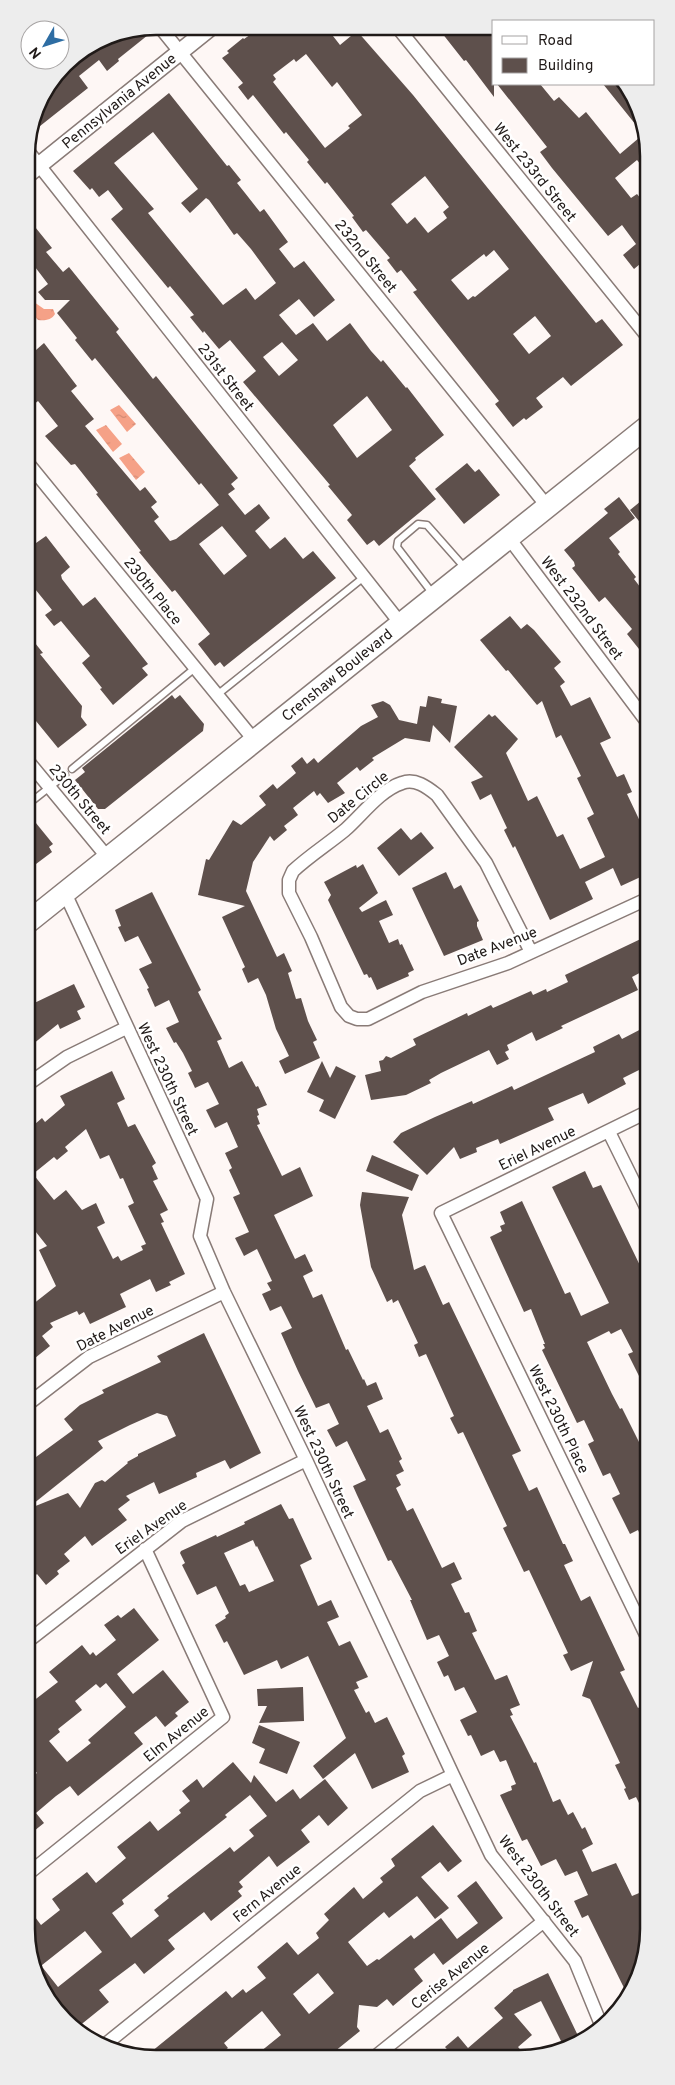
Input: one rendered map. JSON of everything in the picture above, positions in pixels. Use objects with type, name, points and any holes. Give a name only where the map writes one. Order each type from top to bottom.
[{"type":"main road","name":"Crenshaw Boulevard","points":[[35,917],[640,433]]},
{"type":"street","name":"232nd Street","points":[[166,35],[548,506]]},
{"type":"street","name":"Pennsylvania Avenue","points":[[35,168],[201,35]]},
{"type":"street","name":"West 233rd Street","points":[[404,35],[640,329]]},
{"type":"street","name":"231st Street","points":[[35,172],[401,624]]},
{"type":"street","name":"230th Place","points":[[35,472],[254,740]]},
{"type":"street","name":"West 232nd Street","points":[[508,538],[640,712]]},
{"type":"street","name":"230th Street","points":[[35,769],[108,858]]},
{"type":"street","name":"Date Circle","points":[[357,1019],[349,1016],[341,1007],[312,937],[289,894],[289,880],[292,871],[303,861],[345,829],[381,796],[403,782],[414,782],[428,787],[437,795],[486,863],[531,952]]},
{"type":"street","name":"West 230th Street","points":[[64,893],[207,1200],[200,1236],[224,1292],[306,1460],[491,1855],[576,1961],[599,2020]]},
{"type":"street","name":"Date Avenue","points":[[357,1019],[368,1019],[422,992],[508,963],[640,902]]},
{"type":"street","points":[[35,1079],[67,1057],[126,1028]]},
{"type":"street","name":"Eriel Avenue","points":[[441,1213],[640,1116]]},
{"type":"street","points":[[609,1132],[640,1195]]},
{"type":"street","name":"West 230th Place","points":[[441,1213],[640,1623]]},
{"type":"street","name":"Date Avenue","points":[[35,1399],[89,1357],[224,1292]]},
{"type":"street","name":"Eriel Avenue","points":[[35,1635],[182,1521],[306,1460]]},
{"type":"street","name":"Elm Avenue","points":[[35,1868],[223,1717],[145,1549]]},
{"type":"street","name":"Fern Avenue","points":[[110,2041],[420,1791],[453,1775]]},
{"type":"street","name":"Cerise Avenue","points":[[383,2050],[544,1921]]},
{"type":"lane","points":[[436,597],[396,547],[398,541],[418,524],[427,525],[467,571]]},
{"type":"lane","points":[[217,695],[364,577]]},
{"type":"lane","points":[[72,769],[195,668]]},
{"type":"lane","points":[[35,799],[65,775]]},
{"type":"water","points":[[35,303],[44,309],[53,309],[55,314],[52,318],[38,320],[35,317]]},
{"type":"water","points":[[119,405],[136,424],[127,432],[110,410]]},
{"type":"water","points":[[106,425],[122,444],[113,452],[96,430]]},
{"type":"water","points":[[129,453],[145,472],[136,480],[119,458]]},
{"type":"building","points":[[250,35],[332,35],[340,45],[352,35],[360,35],[413,95],[596,323],[602,319],[623,345],[571,386],[563,377],[536,398],[543,407],[513,427],[495,404],[499,401],[413,292],[417,290],[401,270],[397,273],[387,260],[390,258],[366,230],[363,232],[352,217],[354,216],[327,182],[325,184],[307,162],[309,160],[286,132],[284,134],[253,95],[248,100],[238,87],[243,83],[222,58],[229,53],[227,51]],"holes":[[[306,54],[332,87],[337,82],[362,115],[348,126],[350,128],[325,148],[273,82],[276,79],[273,75],[294,59],[296,62]],[[425,176],[449,207],[443,212],[447,218],[428,233],[415,217],[407,224],[391,204]],[[494,250],[509,269],[475,297],[473,296],[468,300],[451,280],[484,254],[486,257]],[[535,316],[551,336],[529,354],[513,334]]]},
{"type":"building","points":[[444,35],[492,35],[492,85],[494,85],[494,97],[466,60],[464,61]]},
{"type":"building","points":[[147,36],[118,59],[119,61],[107,71],[99,60],[79,76],[88,88],[39,127],[47,102],[70,70],[102,47],[117,41]]},
{"type":"building","points":[[498,85],[541,85],[554,101],[559,97],[579,118],[586,112],[620,154],[639,138],[640,164],[637,160],[615,178],[631,198],[637,194],[640,198],[640,264],[634,269],[623,255],[636,244],[622,225],[608,236],[540,152],[547,147]]},
{"type":"building","points":[[604,85],[617,85],[628,102],[636,125]]},
{"type":"building","points":[[169,93],[227,166],[229,165],[241,180],[237,183],[260,212],[264,209],[288,242],[279,249],[294,268],[304,261],[335,300],[314,317],[299,299],[279,315],[296,335],[313,323],[327,341],[350,323],[371,351],[381,362],[383,360],[407,387],[444,435],[415,458],[416,460],[409,466],[436,499],[379,546],[374,540],[367,545],[347,520],[352,515],[328,486],[330,485],[243,382],[256,371],[230,340],[219,349],[204,331],[203,333],[190,317],[194,315],[170,286],[168,288],[111,219],[123,209],[108,190],[99,197],[73,171]],"holes":[[[153,132],[198,189],[181,203],[190,213],[206,198],[209,200],[234,235],[237,233],[276,283],[255,300],[246,288],[223,305],[148,213],[154,209],[114,163]],[[282,342],[298,360],[279,376],[263,357]],[[367,396],[392,430],[357,458],[333,425]]]},
{"type":"building","points":[[35,227],[52,248],[46,252],[63,272],[69,267],[119,329],[116,332],[153,379],[156,376],[238,478],[231,484],[235,489],[228,494],[245,515],[259,504],[270,518],[255,531],[270,549],[285,537],[303,559],[313,551],[336,578],[224,667],[220,662],[215,666],[198,644],[210,634],[175,590],[172,592],[139,552],[141,551],[75,464],[71,465],[45,436],[58,426],[38,401],[35,403],[35,349],[36,350],[44,343],[77,386],[71,391],[94,419],[85,426],[140,491],[145,487],[157,502],[151,507],[159,517],[154,521],[170,541],[176,539],[219,505],[201,483],[199,485],[95,358],[92,361],[75,340],[77,338],[57,313],[70,300],[45,300],[38,292],[48,284],[35,267]],"holes":[[[222,526],[247,556],[224,575],[199,544]]]},
{"type":"building","points":[[467,463],[475,472],[479,469],[500,495],[464,524],[435,489]]},
{"type":"building","points":[[619,497],[635,518],[609,538],[620,552],[618,554],[636,577],[634,579],[640,587],[640,650],[627,634],[632,629],[605,597],[599,602],[572,568],[575,566],[574,562],[564,550],[608,513],[604,509]]},
{"type":"building","points":[[640,502],[640,522],[630,510]]},
{"type":"building","points":[[46,536],[70,567],[61,575],[62,579],[83,606],[95,597],[148,664],[142,668],[148,675],[113,705],[82,663],[90,656],[61,621],[54,626],[45,615],[52,610],[35,589],[35,542],[36,543]]},
{"type":"building","points":[[510,616],[521,629],[527,624],[534,630],[561,662],[554,668],[565,682],[560,686],[571,706],[590,697],[611,738],[600,743],[617,777],[624,774],[632,792],[627,794],[640,821],[640,877],[621,886],[613,868],[585,882],[593,899],[550,920],[515,846],[513,848],[504,830],[507,828],[491,794],[480,800],[471,782],[483,777],[454,747],[489,714],[492,717],[495,715],[518,739],[506,753],[528,801],[537,796],[557,837],[563,834],[580,869],[605,857],[587,818],[594,814],[577,778],[581,776],[561,735],[556,738],[542,701],[537,705],[480,640]]},
{"type":"building","points":[[35,643],[43,653],[40,654],[82,706],[81,717],[87,725],[58,748],[35,720]]},
{"type":"building","points":[[172,695],[175,699],[180,695],[204,724],[203,731],[105,809],[98,809],[75,780],[85,772],[82,768]]},
{"type":"building","points":[[428,696],[442,699],[441,703],[457,706],[450,743],[433,725],[430,742],[405,738],[372,758],[374,760],[360,771],[357,767],[337,783],[345,793],[328,803],[320,793],[317,796],[314,791],[293,808],[298,815],[284,826],[287,830],[274,841],[270,836],[253,862],[246,891],[277,957],[284,953],[292,971],[288,973],[296,999],[301,998],[308,1021],[317,1040],[313,1042],[320,1058],[285,1074],[279,1061],[289,1056],[276,1029],[266,995],[258,978],[248,983],[242,969],[245,967],[222,917],[245,906],[198,895],[206,859],[209,860],[233,820],[241,825],[266,805],[259,796],[273,784],[277,789],[296,773],[291,766],[302,757],[307,764],[314,758],[318,763],[361,726],[378,717],[371,705],[383,701],[390,705],[399,720],[417,724],[420,706],[426,707]]},
{"type":"building","points":[[35,822],[53,844],[49,847],[52,852],[35,865]]},
{"type":"building","points":[[401,828],[411,840],[421,832],[434,848],[399,876],[377,848]]},
{"type":"building","points":[[363,864],[378,893],[359,908],[362,912],[386,900],[393,915],[379,921],[389,943],[398,939],[400,945],[402,944],[414,970],[408,973],[409,976],[377,990],[371,977],[369,978],[367,974],[364,975],[328,900],[331,895],[324,882],[356,865],[357,868]]},
{"type":"building","points":[[446,872],[454,889],[461,885],[479,921],[477,926],[483,940],[444,956],[412,888]]},
{"type":"building","points":[[152,892],[201,990],[198,992],[222,1039],[217,1041],[229,1068],[242,1061],[256,1087],[258,1086],[267,1105],[257,1109],[260,1124],[257,1125],[282,1176],[300,1167],[313,1196],[274,1215],[295,1259],[305,1254],[313,1271],[303,1276],[313,1298],[322,1294],[346,1350],[348,1349],[363,1380],[367,1386],[376,1382],[383,1399],[367,1406],[380,1433],[388,1429],[402,1459],[399,1461],[404,1471],[396,1475],[401,1485],[396,1488],[407,1511],[413,1508],[442,1568],[454,1562],[462,1579],[451,1584],[465,1613],[469,1612],[477,1631],[472,1633],[495,1680],[507,1675],[520,1705],[510,1709],[513,1715],[510,1716],[534,1763],[536,1762],[553,1802],[560,1799],[568,1815],[573,1812],[582,1829],[585,1827],[593,1844],[582,1850],[592,1872],[616,1863],[632,1896],[640,1893],[638,1953],[624,1989],[588,1915],[582,1918],[574,1901],[588,1895],[577,1871],[565,1876],[556,1859],[541,1866],[527,1839],[522,1841],[500,1795],[512,1790],[511,1786],[516,1784],[506,1760],[500,1762],[494,1750],[481,1756],[471,1735],[468,1736],[460,1720],[477,1712],[464,1687],[455,1691],[448,1675],[444,1677],[437,1662],[449,1656],[439,1635],[427,1640],[410,1600],[412,1600],[391,1560],[388,1561],[353,1486],[366,1480],[347,1441],[336,1447],[327,1430],[339,1424],[329,1403],[316,1408],[281,1333],[292,1328],[281,1306],[270,1311],[262,1294],[271,1290],[267,1283],[272,1281],[257,1249],[244,1256],[235,1238],[249,1232],[233,1197],[240,1194],[229,1170],[232,1168],[225,1153],[238,1147],[227,1122],[215,1128],[206,1110],[219,1104],[208,1082],[195,1088],[188,1073],[192,1071],[183,1053],[176,1042],[174,1043],[166,1028],[179,1022],[169,1000],[155,1007],[147,989],[149,988],[139,969],[152,963],[138,936],[125,942],[118,927],[121,926],[115,910]]},
{"type":"building","points":[[640,939],[640,973],[632,977],[638,990],[561,1026],[563,1028],[536,1041],[532,1032],[507,1045],[509,1050],[505,1052],[509,1059],[497,1065],[489,1050],[441,1073],[429,1080],[431,1083],[406,1095],[371,1100],[365,1075],[381,1071],[379,1061],[383,1060],[386,1056],[391,1058],[416,1045],[413,1039],[467,1013],[468,1016],[491,1005],[493,1008],[531,991],[533,995],[546,989],[547,992],[568,982],[565,975]]},
{"type":"building","points":[[74,984],[85,1007],[77,1011],[81,1019],[60,1029],[58,1024],[35,1042],[35,1003]]},
{"type":"building","points":[[640,1030],[640,1070],[623,1078],[626,1084],[588,1104],[583,1093],[548,1108],[554,1120],[500,1144],[498,1139],[476,1148],[477,1152],[460,1159],[454,1147],[427,1175],[393,1142],[401,1133],[435,1117],[472,1101],[473,1104],[512,1086],[514,1090],[595,1052],[593,1047],[619,1034],[622,1039]]},
{"type":"building","points":[[322,1061],[330,1078],[336,1066],[356,1076],[335,1119],[319,1111],[324,1100],[307,1092]]},
{"type":"building","points":[[112,1071],[125,1099],[117,1103],[128,1127],[135,1124],[156,1163],[152,1166],[158,1179],[153,1181],[168,1210],[160,1214],[164,1222],[161,1223],[185,1274],[169,1282],[171,1285],[156,1292],[150,1279],[120,1294],[126,1307],[90,1324],[84,1312],[79,1315],[77,1311],[50,1323],[53,1327],[42,1336],[50,1346],[35,1358],[35,1302],[56,1286],[39,1250],[47,1246],[35,1231],[35,1176],[54,1200],[66,1190],[82,1210],[96,1203],[105,1223],[97,1227],[113,1259],[118,1256],[121,1261],[143,1250],[141,1246],[146,1244],[128,1206],[134,1203],[123,1178],[120,1179],[109,1155],[100,1159],[86,1129],[65,1147],[68,1151],[57,1160],[54,1157],[35,1172],[35,1124],[42,1118],[45,1122],[65,1105],[60,1096]]},
{"type":"building","points":[[372,1155],[419,1175],[412,1191],[366,1171]]},
{"type":"building","points":[[585,1171],[593,1188],[601,1185],[640,1265],[640,1378],[628,1354],[633,1352],[621,1329],[611,1334],[609,1331],[587,1342],[612,1394],[620,1409],[622,1408],[640,1444],[640,1534],[638,1530],[630,1534],[612,1498],[620,1494],[610,1473],[603,1476],[588,1444],[594,1441],[584,1420],[577,1423],[542,1350],[545,1348],[543,1344],[545,1344],[531,1309],[524,1312],[490,1237],[502,1231],[500,1226],[505,1224],[500,1212],[522,1201],[565,1294],[570,1292],[581,1316],[609,1303],[552,1187]]},
{"type":"building","points":[[362,1192],[409,1197],[402,1215],[414,1270],[425,1265],[443,1305],[449,1302],[521,1451],[512,1455],[529,1491],[537,1487],[563,1544],[565,1544],[573,1561],[564,1565],[581,1601],[590,1596],[625,1670],[620,1672],[638,1708],[640,1707],[640,1805],[636,1797],[629,1800],[624,1789],[626,1788],[615,1765],[620,1763],[590,1699],[582,1696],[593,1661],[571,1671],[563,1655],[568,1653],[529,1570],[524,1572],[503,1528],[507,1526],[463,1432],[458,1434],[450,1418],[454,1416],[426,1354],[419,1357],[414,1345],[418,1343],[398,1300],[393,1303],[392,1299],[387,1302],[371,1267],[360,1205]]},
{"type":"building","points":[[204,1333],[261,1453],[230,1469],[225,1460],[196,1473],[197,1477],[159,1494],[154,1482],[126,1496],[130,1500],[118,1509],[127,1520],[92,1546],[85,1536],[64,1554],[70,1561],[57,1571],[59,1574],[46,1585],[37,1574],[35,1576],[35,1506],[68,1493],[80,1508],[95,1483],[102,1480],[105,1482],[127,1462],[138,1456],[138,1454],[176,1436],[167,1416],[157,1413],[130,1425],[98,1441],[103,1448],[35,1502],[35,1456],[36,1457],[73,1430],[64,1419],[80,1405],[104,1393],[102,1390],[161,1362],[157,1356]]},
{"type":"building","points":[[281,1504],[289,1519],[293,1518],[312,1559],[300,1565],[318,1606],[331,1600],[339,1617],[327,1622],[339,1646],[350,1641],[368,1677],[356,1682],[359,1688],[354,1690],[366,1713],[369,1711],[375,1723],[387,1717],[405,1754],[402,1756],[409,1772],[372,1789],[355,1753],[323,1779],[313,1766],[346,1738],[308,1656],[281,1669],[277,1660],[244,1675],[227,1641],[224,1643],[215,1625],[226,1618],[225,1616],[229,1613],[216,1586],[197,1595],[182,1565],[185,1563],[180,1553],[216,1535],[217,1537],[245,1524],[244,1522]],"holes":[[[253,1540],[274,1581],[249,1592],[245,1584],[240,1586],[224,1553]]]},
{"type":"building","points":[[134,1608],[159,1640],[117,1674],[133,1694],[163,1670],[189,1702],[175,1713],[178,1716],[165,1727],[156,1716],[134,1733],[143,1744],[78,1796],[70,1786],[56,1796],[36,1813],[44,1823],[35,1830],[35,1775],[37,1773],[35,1771],[35,1700],[58,1682],[49,1672],[82,1645],[90,1655],[93,1652],[96,1656],[116,1640],[104,1625],[118,1615],[121,1618]],"holes":[[[106,1683],[126,1707],[88,1740],[91,1743],[67,1762],[49,1741],[60,1732],[58,1729],[82,1710],[75,1701],[96,1684],[100,1688]]]},
{"type":"building","points":[[303,1687],[304,1721],[259,1723],[267,1706],[258,1706],[257,1689]]},
{"type":"building","points":[[259,1725],[300,1742],[287,1774],[259,1763],[265,1749],[252,1743]]},
{"type":"building","points":[[233,1762],[251,1783],[254,1775],[276,1802],[293,1789],[300,1799],[325,1779],[348,1808],[328,1826],[319,1815],[301,1830],[310,1842],[277,1867],[269,1856],[239,1882],[243,1887],[238,1891],[242,1896],[211,1921],[204,1912],[168,1940],[175,1949],[144,1974],[135,1963],[99,1990],[109,2002],[81,2024],[60,2003],[51,1990],[42,1969],[58,1987],[102,1952],[85,1931],[41,1966],[35,1937],[35,1917],[41,1925],[60,1910],[52,1899],[87,1872],[96,1883],[126,1858],[117,1847],[150,1821],[158,1831],[181,1813],[179,1810],[190,1801],[182,1791],[197,1779],[203,1788]],"holes":[[[250,1795],[267,1816],[249,1830],[254,1836],[234,1852],[230,1847],[167,1896],[169,1898],[154,1910],[159,1916],[131,1938],[112,1913],[124,1904],[122,1900],[227,1817],[225,1815]]]},
{"type":"building","points":[[433,1825],[462,1861],[448,1872],[440,1862],[421,1877],[449,1908],[435,1919],[417,1896],[389,1918],[384,1912],[348,1942],[367,1966],[377,1959],[379,1960],[411,1935],[414,1939],[441,1918],[457,1939],[478,1923],[457,1896],[476,1881],[503,1918],[443,1965],[434,1953],[414,1969],[423,1981],[393,2006],[387,1999],[377,2007],[359,2005],[357,2027],[360,2031],[336,2050],[262,2050],[281,2035],[262,2011],[224,2043],[228,2048],[225,2050],[154,2050],[226,1991],[232,1998],[243,1989],[246,1993],[266,1978],[257,1967],[287,1942],[298,1955],[319,1938],[316,1933],[329,1920],[324,1914],[354,1887],[363,1899],[383,1882],[380,1878],[395,1866],[391,1859]],"holes":[[[318,1973],[334,1993],[309,2014],[293,1994]]]},
{"type":"building","points":[[548,1973],[578,2035],[562,2042],[541,2001],[514,2014],[532,2035],[518,2047],[521,2050],[448,2050],[445,2047],[458,2036],[468,2048],[503,2018],[494,2008],[513,1990]]}]
